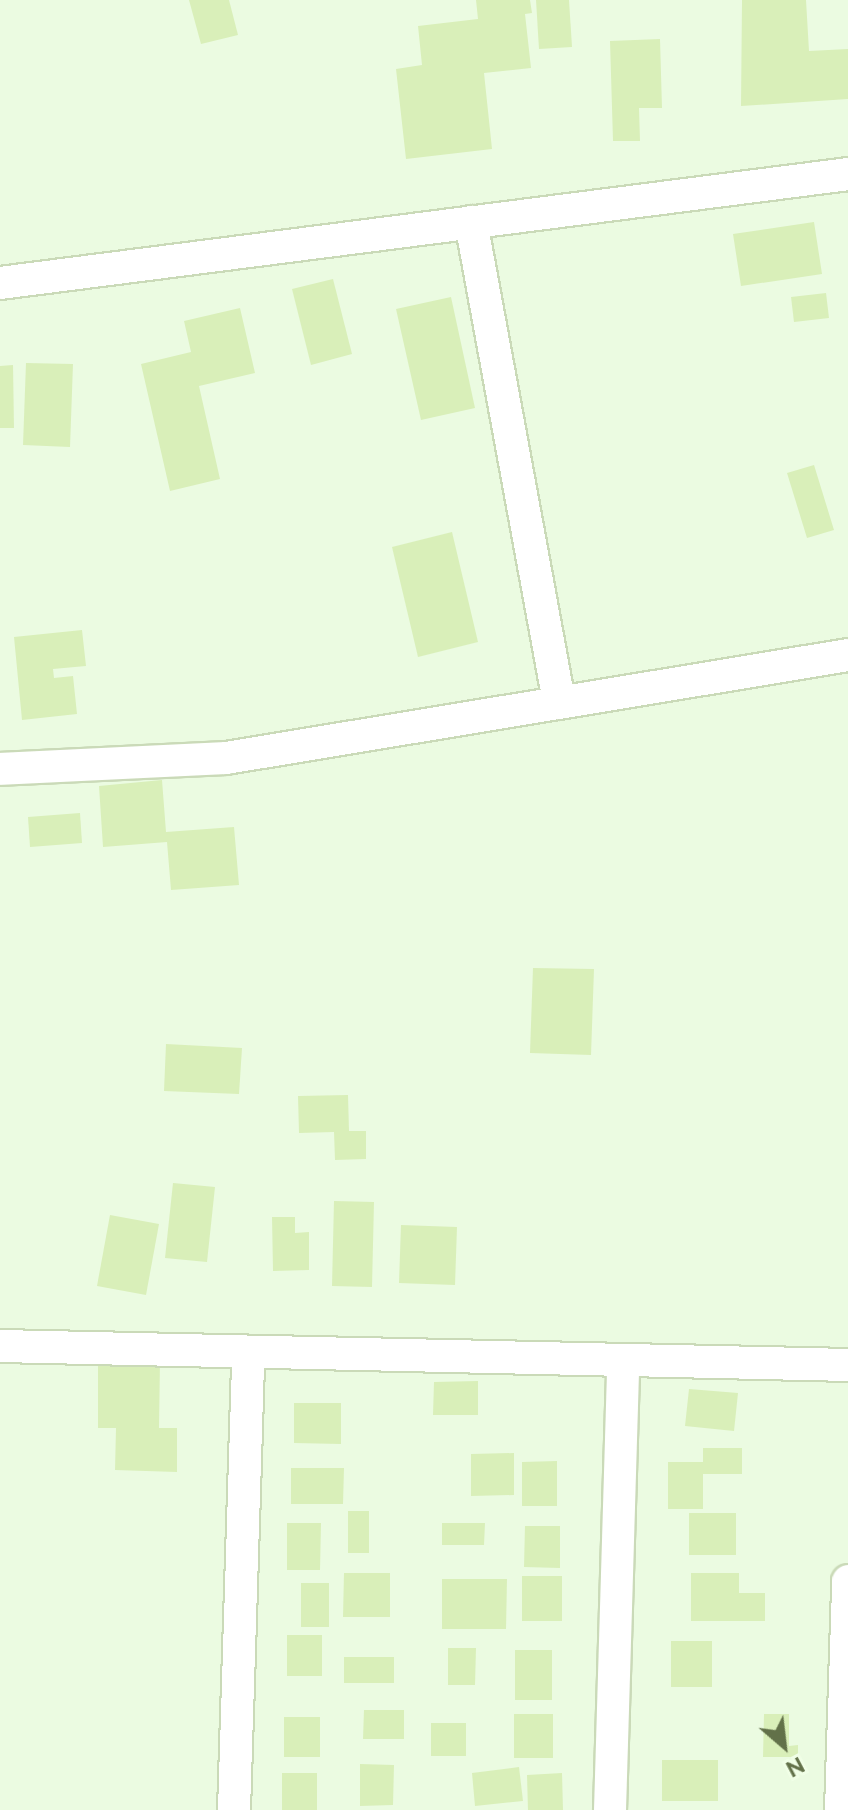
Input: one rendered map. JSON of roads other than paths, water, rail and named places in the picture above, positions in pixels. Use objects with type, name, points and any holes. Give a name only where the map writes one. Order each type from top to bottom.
[{"type":"street","points":[[0,283],[848,174]]},
{"type":"street","points":[[471,222],[559,703]]},
{"type":"street","points":[[0,769],[226,758],[848,655]]},
{"type":"street","points":[[0,1346],[848,1365]]},
{"type":"street","points":[[234,1810],[248,1352]]},
{"type":"street","points":[[610,1810],[623,1361]]},
{"type":"street","points":[[841,1810],[848,1581]]}]
